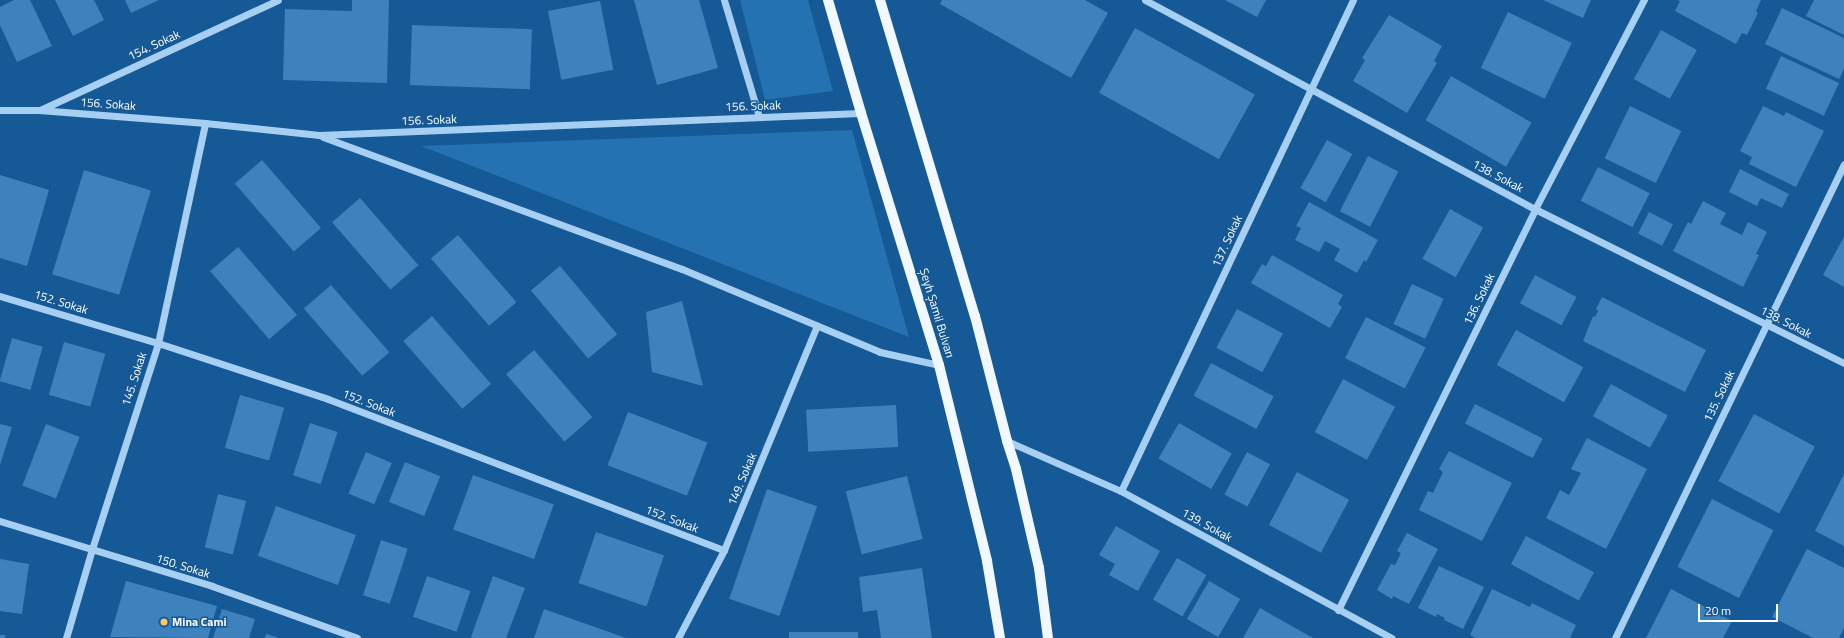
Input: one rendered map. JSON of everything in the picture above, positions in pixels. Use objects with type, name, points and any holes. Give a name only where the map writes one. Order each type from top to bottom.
[{"type":"main road","name":"Şeyh Şamil Bulvarı","points":[[828,0],[861,113],[939,365],[987,561],[1000,638]]},
{"type":"main road","points":[[880,0],[975,316],[1016,468],[1039,568],[1048,638]]},
{"type":"street","name":"154. Sokak","points":[[40,110],[278,0]]},
{"type":"street","points":[[724,0],[759,117]]},
{"type":"street","name":"138. Sokak","points":[[1145,0],[1535,209],[1844,364]]},
{"type":"street","name":"137. Sokak","points":[[1121,491],[1353,0]]},
{"type":"street","name":"136. Sokak","points":[[1338,610],[1535,209],[1644,0]]},
{"type":"street","name":"156. Sokak","points":[[0,110],[40,110],[205,123],[319,135],[861,113]]},
{"type":"street","name":"145. Sokak","points":[[66,638],[92,548],[158,342],[205,123]]},
{"type":"street","points":[[319,135],[682,269],[880,352],[939,365]]},
{"type":"street","name":"135. Sokak","points":[[1615,638],[1844,164]]},
{"type":"street","name":"152. Sokak","points":[[0,296],[158,342],[328,399],[724,550]]},
{"type":"street","name":"149. Sokak","points":[[678,638],[724,550],[817,325]]},
{"type":"street","name":"139. Sokak","points":[[1008,441],[1121,491],[1392,638]]},
{"type":"street","name":"150. Sokak","points":[[0,521],[212,586],[357,638]]},
{"type":"shaded area","points":[[740,0],[808,0],[833,91],[765,100]]},
{"type":"shaded area","points":[[852,130],[909,337],[421,146]]},
{"type":"building","points":[[14,0],[30,0],[52,46],[17,62],[0,25],[0,7]]},
{"type":"building","points":[[55,0],[94,0],[104,20],[73,36]]},
{"type":"building","points":[[125,0],[159,0],[131,13]]},
{"type":"building","points":[[352,0],[389,0],[387,83],[283,80],[285,9],[352,11]]},
{"type":"building","points":[[634,0],[699,0],[718,68],[657,85]]},
{"type":"building","points":[[942,0],[1085,0],[1108,13],[1071,78],[940,4]]},
{"type":"building","points":[[1225,0],[1266,0],[1257,17]]},
{"type":"building","points":[[1543,0],[1591,0],[1583,18]]},
{"type":"building","points":[[1677,0],[1761,0],[1756,11],[1758,13],[1747,35],[1742,33],[1736,44],[1675,11],[1680,1]]},
{"type":"building","points":[[1814,0],[1844,0],[1844,35],[1806,16]]},
{"type":"building","points":[[600,1],[613,70],[561,80],[548,11]]},
{"type":"building","points":[[1782,8],[1844,38],[1844,69],[1839,79],[1765,44]]},
{"type":"building","points":[[1508,12],[1572,43],[1545,99],[1481,68]]},
{"type":"building","points":[[1389,15],[1442,46],[1434,61],[1437,63],[1407,113],[1353,81],[1365,60],[1362,58]]},
{"type":"building","points":[[412,25],[532,29],[530,89],[410,85]]},
{"type":"building","points":[[1135,28],[1255,94],[1219,159],[1099,93]]},
{"type":"building","points":[[1661,30],[1697,50],[1670,99],[1634,79]]},
{"type":"building","points":[[1781,56],[1839,83],[1824,116],[1766,89]]},
{"type":"building","points":[[1451,76],[1532,122],[1506,167],[1426,120]]},
{"type":"building","points":[[1630,106],[1681,131],[1656,183],[1605,158]]},
{"type":"building","points":[[1763,106],[1784,116],[1786,112],[1824,131],[1796,187],[1749,164],[1752,157],[1740,151]]},
{"type":"building","points":[[1327,140],[1352,154],[1326,202],[1300,188]]},
{"type":"building","points":[[1368,156],[1398,171],[1370,227],[1340,211]]},
{"type":"building","points":[[262,160],[321,228],[294,252],[235,184]]},
{"type":"building","points":[[1598,167],[1650,193],[1632,227],[1581,201]]},
{"type":"building","points":[[1740,169],[1789,194],[1782,208],[1761,198],[1757,206],[1729,192]]},
{"type":"building","points":[[84,170],[151,190],[119,295],[52,274]]},
{"type":"building","points":[[0,175],[49,190],[27,266],[0,258]]},
{"type":"building","points":[[360,198],[418,265],[390,289],[332,222]]},
{"type":"building","points":[[1703,201],[1726,213],[1720,224],[1742,235],[1748,222],[1767,232],[1756,254],[1759,255],[1743,287],[1673,251],[1688,222],[1691,224]]},
{"type":"building","points":[[1309,202],[1378,240],[1366,262],[1364,260],[1357,273],[1334,260],[1340,249],[1325,241],[1319,252],[1295,240],[1301,228],[1296,226]]},
{"type":"building","points":[[1450,209],[1483,227],[1456,277],[1422,259]]},
{"type":"building","points":[[1649,212],[1673,224],[1662,246],[1638,233]]},
{"type":"building","points":[[458,235],[516,302],[489,326],[431,259]]},
{"type":"building","points":[[1844,237],[1844,287],[1823,275]]},
{"type":"building","points":[[238,247],[297,315],[269,339],[210,271]]},
{"type":"building","points":[[1272,255],[1343,295],[1338,304],[1342,307],[1330,328],[1251,283],[1262,264],[1266,266]]},
{"type":"building","points":[[560,266],[617,334],[588,359],[531,290]]},
{"type":"building","points":[[1535,275],[1576,297],[1561,325],[1520,303]]},
{"type":"building","points":[[1412,284],[1444,299],[1425,339],[1393,324]]},
{"type":"building","points":[[331,285],[389,352],[362,376],[304,309]]},
{"type":"building","points":[[1602,297],[1706,350],[1685,392],[1583,341],[1593,316],[1595,317],[1598,311],[1596,309]]},
{"type":"building","points":[[682,301],[703,386],[652,372],[646,312]]},
{"type":"building","points":[[1237,309],[1283,333],[1262,372],[1216,348]]},
{"type":"building","points":[[432,316],[491,384],[462,409],[403,341]]},
{"type":"building","points":[[1366,317],[1426,347],[1405,388],[1345,358]]},
{"type":"building","points":[[1516,330],[1583,367],[1564,402],[1497,365]]},
{"type":"building","points":[[12,338],[43,347],[30,390],[0,381]]},
{"type":"building","points":[[64,342],[105,354],[90,407],[49,395]]},
{"type":"building","points":[[534,350],[592,417],[564,441],[506,374]]},
{"type":"building","points":[[1211,363],[1274,396],[1256,429],[1194,396]]},
{"type":"building","points":[[1343,379],[1395,407],[1367,460],[1315,432]]},
{"type":"building","points":[[1611,384],[1668,416],[1650,448],[1593,416]]},
{"type":"building","points":[[240,395],[284,408],[269,461],[225,448]]},
{"type":"building","points":[[1475,404],[1543,439],[1533,458],[1465,424]]},
{"type":"building","points":[[896,405],[898,447],[808,452],[806,410]]},
{"type":"building","points":[[628,412],[707,442],[687,496],[608,465]]},
{"type":"building","points":[[1754,414],[1815,446],[1779,513],[1718,481]]},
{"type":"building","points":[[310,423],[338,432],[321,484],[293,475]]},
{"type":"building","points":[[1179,423],[1232,454],[1211,489],[1158,459]]},
{"type":"building","points":[[0,424],[12,427],[0,465]]},
{"type":"building","points":[[46,424],[80,437],[56,499],[22,486]]},
{"type":"building","points":[[1587,438],[1647,469],[1606,549],[1546,518],[1560,490],[1569,495],[1581,473],[1571,469]]},
{"type":"building","points":[[1449,451],[1512,483],[1482,541],[1419,510],[1428,491],[1433,493],[1443,472],[1439,469]]},
{"type":"building","points":[[366,452],[392,463],[374,504],[348,493]]},
{"type":"building","points":[[1247,452],[1270,464],[1247,507],[1224,494]]},
{"type":"building","points":[[405,462],[440,476],[424,516],[389,502]]},
{"type":"building","points":[[1297,472],[1349,500],[1321,553],[1269,525]]},
{"type":"building","points":[[1844,474],[1844,546],[1815,531]]},
{"type":"building","points":[[473,475],[554,504],[534,559],[453,530]]},
{"type":"building","points":[[907,476],[923,539],[862,554],[846,491]]},
{"type":"building","points":[[767,489],[817,506],[779,616],[729,599]]},
{"type":"building","points":[[218,494],[246,501],[233,554],[205,547]]},
{"type":"building","points":[[1712,499],[1773,530],[1739,598],[1677,567]]},
{"type":"building","points":[[276,506],[356,535],[338,585],[258,556]]},
{"type":"building","points":[[1116,526],[1160,551],[1138,591],[1109,575],[1115,564],[1099,555]]},
{"type":"building","points":[[596,532],[664,555],[646,606],[578,583]]},
{"type":"building","points":[[1407,533],[1438,549],[1409,604],[1393,596],[1392,599],[1377,590],[1391,564],[1395,565],[1401,553],[1397,551]]},
{"type":"building","points":[[1526,536],[1594,572],[1579,600],[1511,564]]},
{"type":"building","points":[[381,540],[408,549],[390,604],[363,595]]},
{"type":"building","points":[[1807,549],[1844,568],[1844,628],[1839,638],[1813,638],[1772,617]]},
{"type":"building","points":[[1177,558],[1206,575],[1182,617],[1153,600]]},
{"type":"building","points":[[0,559],[29,564],[22,614],[0,611]]},
{"type":"building","points":[[1439,566],[1484,587],[1463,629],[1444,620],[1445,618],[1437,614],[1436,617],[1418,608]]},
{"type":"building","points":[[922,568],[932,638],[881,638],[877,610],[863,612],[859,577]]},
{"type":"building","points":[[427,576],[470,591],[456,632],[413,617]]},
{"type":"building","points":[[493,576],[525,588],[506,638],[473,638],[471,637]]},
{"type":"building","name":"Mina Cami","points":[[126,581],[217,606],[208,638],[110,637]]},
{"type":"building","points":[[1209,581],[1240,599],[1218,637],[1187,619]]},
{"type":"building","points":[[1492,589],[1530,607],[1532,603],[1576,625],[1570,638],[1476,638],[1470,635]]},
{"type":"building","points":[[1671,589],[1732,621],[1723,638],[1646,638]]},
{"type":"building","points":[[1260,608],[1313,638],[1243,638]]},
{"type":"building","points":[[222,609],[255,619],[249,638],[213,638]]},
{"type":"building","points":[[544,609],[626,638],[534,638]]},
{"type":"building","points":[[789,632],[858,632],[858,638],[789,638]]},
{"type":"building","points":[[266,634],[279,638],[265,638]]},
{"type":"building","points":[[0,635],[5,635],[5,638],[0,638]]},
{"type":"place","name":"Mina Cami","points":[[164,622]]}]
